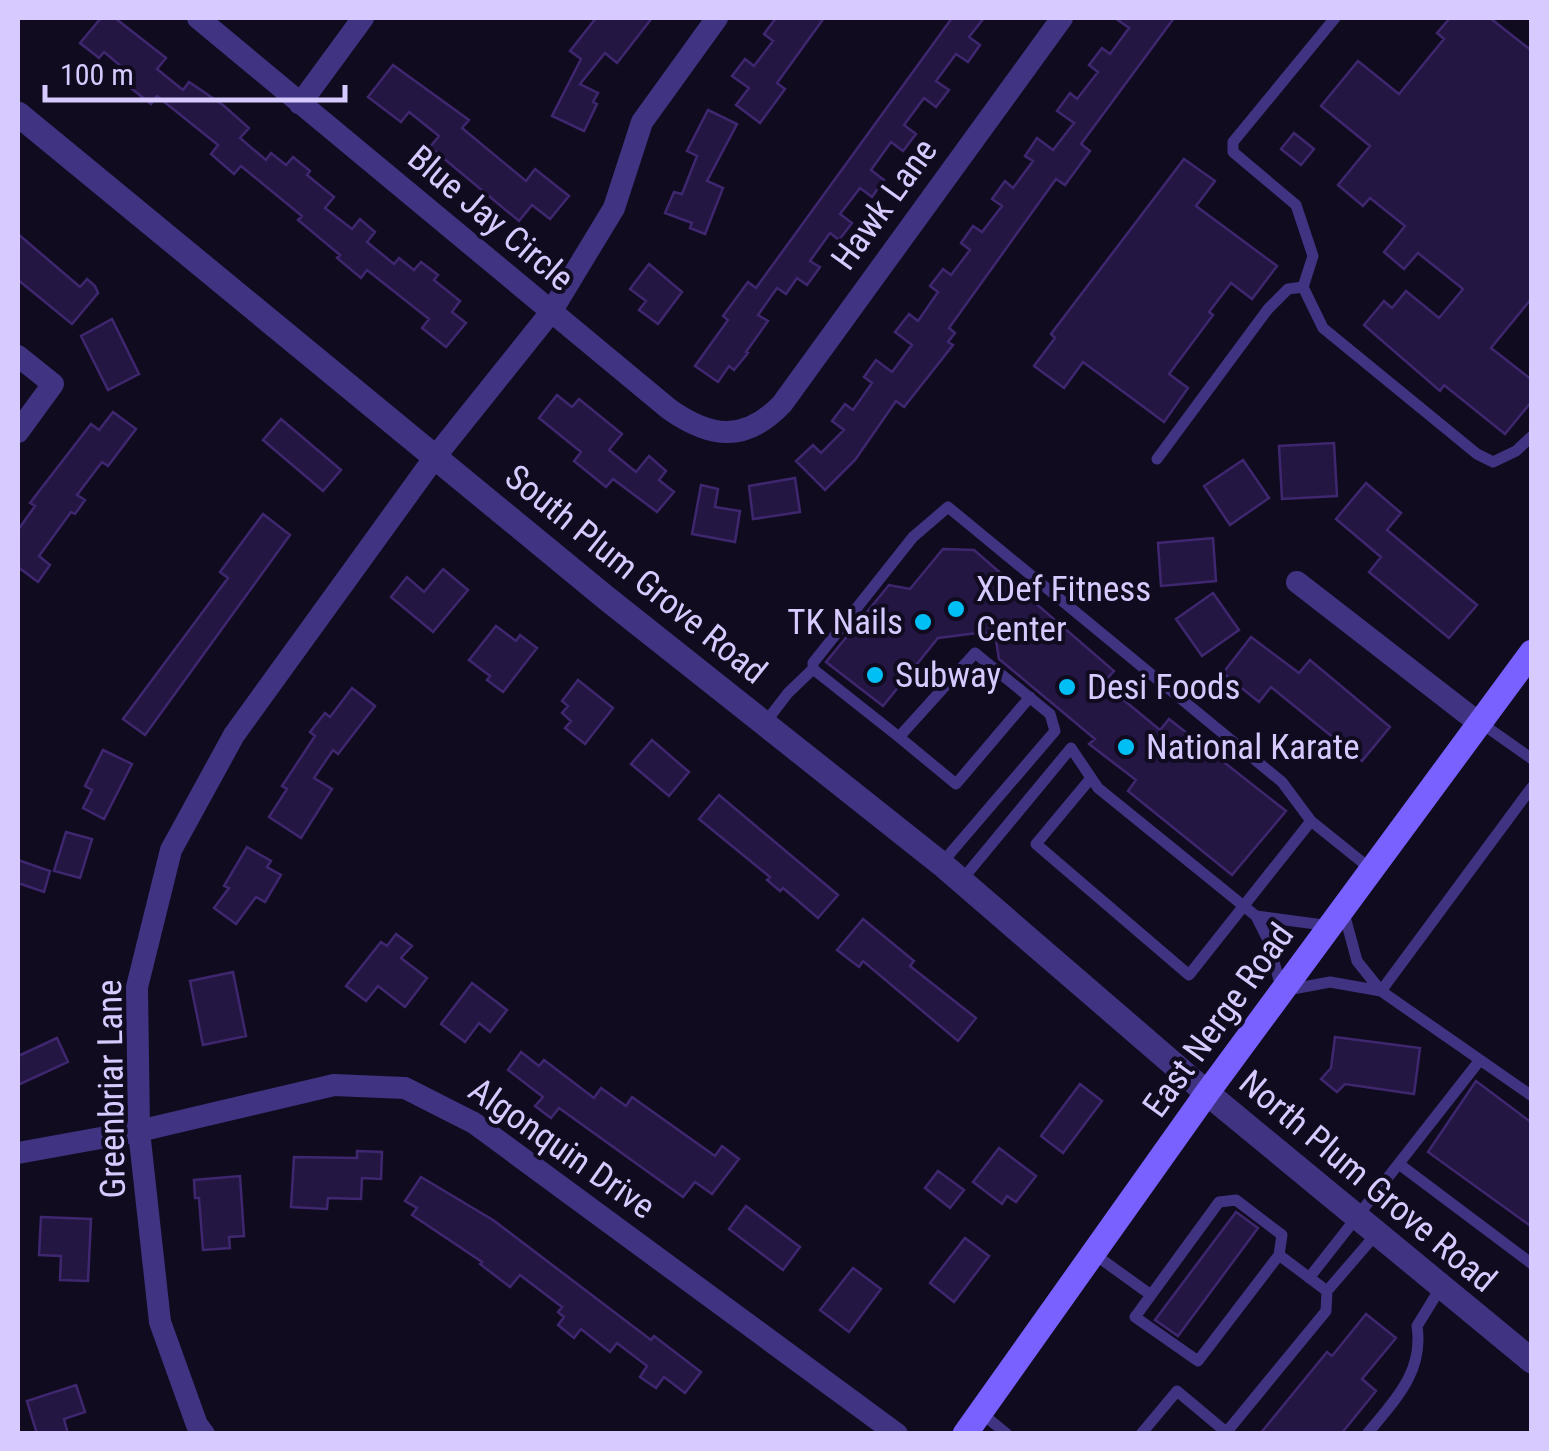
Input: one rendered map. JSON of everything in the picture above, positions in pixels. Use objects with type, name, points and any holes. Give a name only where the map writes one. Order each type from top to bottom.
[{"type":"main road","name":"East Nerge Road","points":[[971,1427],[1207,1093],[1532,652]]},
{"type":"street","name":"Blue Jay Circle","points":[[198,18],[690,424],[718,432],[757,426]]},
{"type":"street","points":[[300,104],[363,18]]},
{"type":"street","name":"Greenbriar Lane","points":[[204,1434],[197,1426],[160,1322],[139,1130],[137,986],[172,850],[234,736],[435,457],[551,312],[614,208],[642,122],[717,18]]},
{"type":"street","name":"Hawk Lane","points":[[757,426],[782,404],[1062,18]]},
{"type":"street","name":"South Plum Grove Road","points":[[18,114],[605,597],[951,872],[1207,1093]]},
{"type":"street","points":[[18,356],[52,384],[18,432]]},
{"type":"street","points":[[1297,582],[1481,723]]},
{"type":"street","name":"Algonquin Drive","points":[[18,1153],[334,1085],[405,1088],[474,1123],[897,1434]]},
{"type":"street","name":"North Plum Grove Road","points":[[1207,1093],[1532,1360]]},
{"type":"lane","points":[[1335,18],[1233,142],[1233,152],[1296,206],[1313,256],[1303,287],[1323,328],[1477,454],[1494,462],[1516,452],[1532,436]]},
{"type":"lane","points":[[1157,459],[1268,308],[1288,290],[1303,287]]},
{"type":"lane","points":[[1030,697],[956,784],[814,669],[813,663],[913,537],[948,507],[1282,782],[1310,821],[1372,870]]},
{"type":"lane","points":[[899,737],[975,653],[1050,714],[1055,731],[951,872]]},
{"type":"lane","points":[[765,722],[814,669]]},
{"type":"lane","points":[[1481,723],[1532,758]]},
{"type":"lane","points":[[951,872],[1071,748],[1098,788],[1256,916],[1268,940],[1282,991],[1330,982],[1381,991]]},
{"type":"lane","points":[[1091,778],[1036,844],[1189,976],[1310,821]]},
{"type":"lane","points":[[1381,991],[1532,787]]},
{"type":"lane","points":[[1256,916],[1337,917],[1357,962],[1381,991],[1532,1096]]},
{"type":"lane","points":[[1141,1434],[1178,1391],[1225,1433],[1326,1311],[1326,1292],[1398,1164],[1480,1060]]},
{"type":"lane","points":[[1398,1164],[1532,1264]]},
{"type":"lane","points":[[1236,1200],[1282,1235],[1279,1254],[1198,1361],[1136,1316],[1219,1202],[1236,1200]]},
{"type":"lane","points":[[1309,1278],[1367,1225]]},
{"type":"lane","points":[[1093,1253],[1151,1295]]},
{"type":"lane","points":[[1279,1254],[1326,1292]]},
{"type":"lane","points":[[1367,1434],[1403,1390],[1420,1348],[1417,1326],[1442,1286]]},
{"type":"lane","points":[[971,1427],[1006,1434]]},
{"type":"building","points":[[101,18],[115,18],[166,58],[157,69],[183,90],[189,82],[223,105],[249,128],[240,138],[266,160],[271,153],[286,165],[293,157],[310,171],[307,175],[334,197],[325,208],[352,229],[360,219],[375,232],[367,242],[394,264],[399,258],[414,270],[421,262],[438,275],[434,280],[460,301],[452,312],[466,323],[446,347],[422,328],[429,319],[367,270],[361,278],[298,220],[302,216],[241,166],[234,174],[211,154],[218,145],[157,96],[151,104],[127,85],[134,77],[104,52],[99,58],[80,43]]},
{"type":"building","points":[[596,18],[652,18],[617,63],[605,53],[580,84],[598,93],[584,131],[552,116],[581,59],[570,51]]},
{"type":"building","points":[[776,18],[824,18],[777,83],[785,89],[760,123],[736,105],[749,88],[732,76],[745,59],[754,66],[773,41],[764,34]]},
{"type":"building","points":[[952,18],[984,18],[969,37],[980,45],[968,62],[956,54],[936,81],[949,90],[936,107],[924,98],[904,125],[916,134],[903,151],[891,142],[871,170],[884,180],[872,197],[860,188],[840,214],[852,223],[839,240],[830,233],[810,261],[820,267],[807,285],[797,278],[786,294],[777,288],[758,315],[768,321],[748,353],[734,370],[729,366],[718,382],[695,366],[728,320],[723,316],[748,282],[756,288]]},
{"type":"building","points":[[1115,18],[1174,18],[1081,144],[1090,151],[1065,185],[1056,179],[949,328],[955,333],[948,342],[953,345],[904,407],[896,401],[855,460],[825,490],[796,461],[813,445],[821,453],[844,430],[832,421],[845,404],[853,410],[872,383],[864,377],[876,360],[892,372],[912,345],[895,332],[909,314],[918,321],[938,292],[930,286],[943,269],[951,275],[970,250],[961,243],[973,226],[982,232],[1002,206],[992,199],[1005,181],[1013,188],[1033,161],[1025,156],[1037,138],[1053,150],[1074,123],[1057,111],[1070,93],[1077,99],[1098,72],[1089,65],[1102,48],[1110,54],[1129,28]]},
{"type":"building","points":[[1450,18],[1490,18],[1532,51],[1532,298],[1491,348],[1532,380],[1532,401],[1505,434],[1444,385],[1440,391],[1364,325],[1384,301],[1392,308],[1406,291],[1439,318],[1463,289],[1418,253],[1404,269],[1384,252],[1405,226],[1370,198],[1363,206],[1338,185],[1370,146],[1321,106],[1358,61],[1399,94],[1444,39],[1437,33]]},
{"type":"building","points":[[393,65],[469,120],[462,128],[526,181],[535,169],[569,196],[550,219],[532,205],[519,221],[430,147],[439,136],[409,112],[401,122],[368,97]]},
{"type":"building","points":[[708,110],[737,124],[707,181],[723,188],[705,234],[690,228],[692,223],[665,213],[674,192],[682,194],[697,156],[687,151]]},
{"type":"building","points":[[1294,133],[1314,149],[1301,165],[1281,149]]},
{"type":"building","points":[[1184,159],[1215,181],[1196,206],[1277,266],[1252,299],[1231,283],[1209,312],[1213,315],[1169,374],[1188,388],[1164,422],[1083,362],[1064,388],[1034,366],[1055,338],[1051,334]]},
{"type":"building","points":[[18,234],[80,287],[87,279],[95,286],[98,293],[72,324],[18,280]]},
{"type":"building","points":[[649,264],[682,292],[658,324],[639,310],[646,301],[630,289]]},
{"type":"building","points":[[112,319],[139,374],[108,390],[81,336]]},
{"type":"building","points":[[557,395],[572,407],[579,399],[622,434],[609,450],[636,472],[649,456],[666,471],[659,480],[674,492],[657,512],[613,479],[606,487],[574,461],[581,452],[539,418]]},
{"type":"building","points":[[113,412],[136,429],[108,466],[102,462],[77,495],[85,500],[75,514],[71,512],[39,556],[50,565],[38,582],[18,567],[18,530],[35,506],[30,503],[91,424],[99,430]]},
{"type":"building","points":[[281,419],[341,470],[323,491],[263,440]]},
{"type":"building","points":[[1334,443],[1337,496],[1282,499],[1279,446]]},
{"type":"building","points":[[1243,460],[1269,498],[1230,525],[1204,486]]},
{"type":"building","points":[[795,478],[800,512],[753,519],[749,486]]},
{"type":"building","points":[[1366,483],[1401,513],[1387,530],[1477,605],[1449,638],[1369,572],[1381,557],[1336,519]]},
{"type":"building","points":[[701,485],[718,489],[715,507],[740,511],[735,542],[692,534]]},
{"type":"building","points":[[263,514],[290,535],[145,735],[123,719],[228,578],[220,572]]},
{"type":"building","points":[[1213,538],[1216,581],[1161,586],[1158,543]]},
{"type":"building","points":[[943,549],[974,550],[1114,671],[1103,683],[1160,730],[1169,719],[1286,811],[1232,875],[1128,791],[1136,780],[1089,744],[1095,739],[999,659],[996,640],[985,632],[938,638],[883,706],[826,662],[889,585],[910,589]]},
{"type":"building","points":[[443,569],[468,590],[433,632],[391,597],[407,577],[424,592]]},
{"type":"building","points":[[1213,593],[1239,630],[1202,656],[1176,619]]},
{"type":"building","points":[[496,626],[516,641],[520,635],[537,648],[503,692],[469,660]]},
{"type":"building","points":[[1251,637],[1299,673],[1310,660],[1390,727],[1362,761],[1271,687],[1259,702],[1223,673]]},
{"type":"building","points":[[578,680],[613,708],[585,744],[565,728],[571,721],[562,713],[568,706],[562,701]]},
{"type":"building","points":[[352,688],[375,706],[338,754],[333,750],[314,778],[332,789],[301,838],[269,817],[287,789],[282,786],[315,736],[310,732],[325,713],[330,717]]},
{"type":"building","points":[[652,740],[689,772],[669,796],[631,764]]},
{"type":"building","points":[[103,750],[132,764],[104,819],[83,808],[92,790],[85,786]]},
{"type":"building","points":[[719,795],[838,895],[818,918],[783,888],[780,891],[767,880],[770,877],[699,819]]},
{"type":"building","points":[[66,832],[92,839],[80,878],[54,871]]},
{"type":"building","points":[[247,847],[271,861],[267,867],[281,875],[265,902],[256,897],[236,924],[214,908],[229,888],[224,886]]},
{"type":"building","points":[[18,860],[50,871],[44,892],[18,883]]},
{"type":"building","points":[[863,919],[914,961],[910,966],[976,1018],[958,1041],[863,961],[859,967],[837,950]]},
{"type":"building","points":[[396,934],[412,946],[401,958],[427,978],[405,1007],[378,986],[366,1001],[346,986],[381,942],[387,946]]},
{"type":"building","points":[[233,972],[246,1036],[203,1045],[190,981]]},
{"type":"building","points":[[472,983],[507,1010],[490,1032],[479,1023],[465,1042],[441,1024]]},
{"type":"building","points":[[1335,1037],[1420,1048],[1414,1094],[1345,1084],[1337,1092],[1321,1079],[1331,1068]]},
{"type":"building","points":[[57,1038],[68,1062],[18,1085],[18,1056]]},
{"type":"building","points":[[521,1052],[539,1066],[544,1060],[594,1098],[601,1088],[626,1106],[632,1097],[715,1156],[722,1146],[739,1159],[712,1194],[695,1182],[683,1197],[559,1108],[551,1118],[535,1106],[543,1097],[508,1070]]},
{"type":"building","points":[[1476,1081],[1532,1123],[1532,1227],[1428,1152]]},
{"type":"building","points":[[1080,1084],[1102,1101],[1063,1153],[1041,1136]]},
{"type":"building","points":[[999,1148],[1036,1176],[1016,1202],[1007,1196],[1002,1204],[973,1182]]},
{"type":"building","points":[[357,1151],[382,1152],[381,1179],[362,1178],[361,1199],[328,1198],[327,1209],[291,1207],[294,1157],[357,1158]]},
{"type":"building","points":[[938,1171],[964,1190],[950,1208],[925,1188]]},
{"type":"building","points":[[240,1176],[244,1236],[229,1237],[230,1248],[203,1250],[194,1180]]},
{"type":"building","points":[[421,1177],[493,1220],[651,1340],[654,1336],[701,1372],[685,1393],[664,1377],[656,1388],[640,1377],[647,1366],[617,1343],[610,1352],[581,1329],[574,1338],[558,1325],[564,1317],[558,1312],[562,1307],[520,1275],[510,1287],[482,1262],[412,1215],[417,1208],[405,1201]]},
{"type":"building","points":[[746,1206],[800,1247],[783,1270],[729,1229]]},
{"type":"building","points":[[1236,1212],[1258,1228],[1178,1336],[1155,1320]]},
{"type":"building","points":[[41,1217],[91,1219],[88,1281],[60,1280],[61,1256],[39,1255]]},
{"type":"building","points":[[965,1238],[989,1256],[954,1302],[930,1283]]},
{"type":"building","points":[[853,1268],[881,1289],[849,1332],[820,1310]]},
{"type":"building","points":[[1366,1314],[1396,1338],[1362,1379],[1376,1391],[1341,1434],[1260,1434],[1327,1352],[1332,1356]]},
{"type":"building","points":[[76,1385],[85,1412],[64,1419],[68,1434],[37,1434],[27,1401]]},
{"type":"place","name":"XDef Fitness Center","points":[[956,609]]},
{"type":"place","name":"TK Nails","points":[[923,622]]},
{"type":"place","name":"Subway","points":[[875,675]]},
{"type":"place","name":"Desi Foods","points":[[1067,687]]},
{"type":"place","name":"National Karate","points":[[1126,747]]}]
